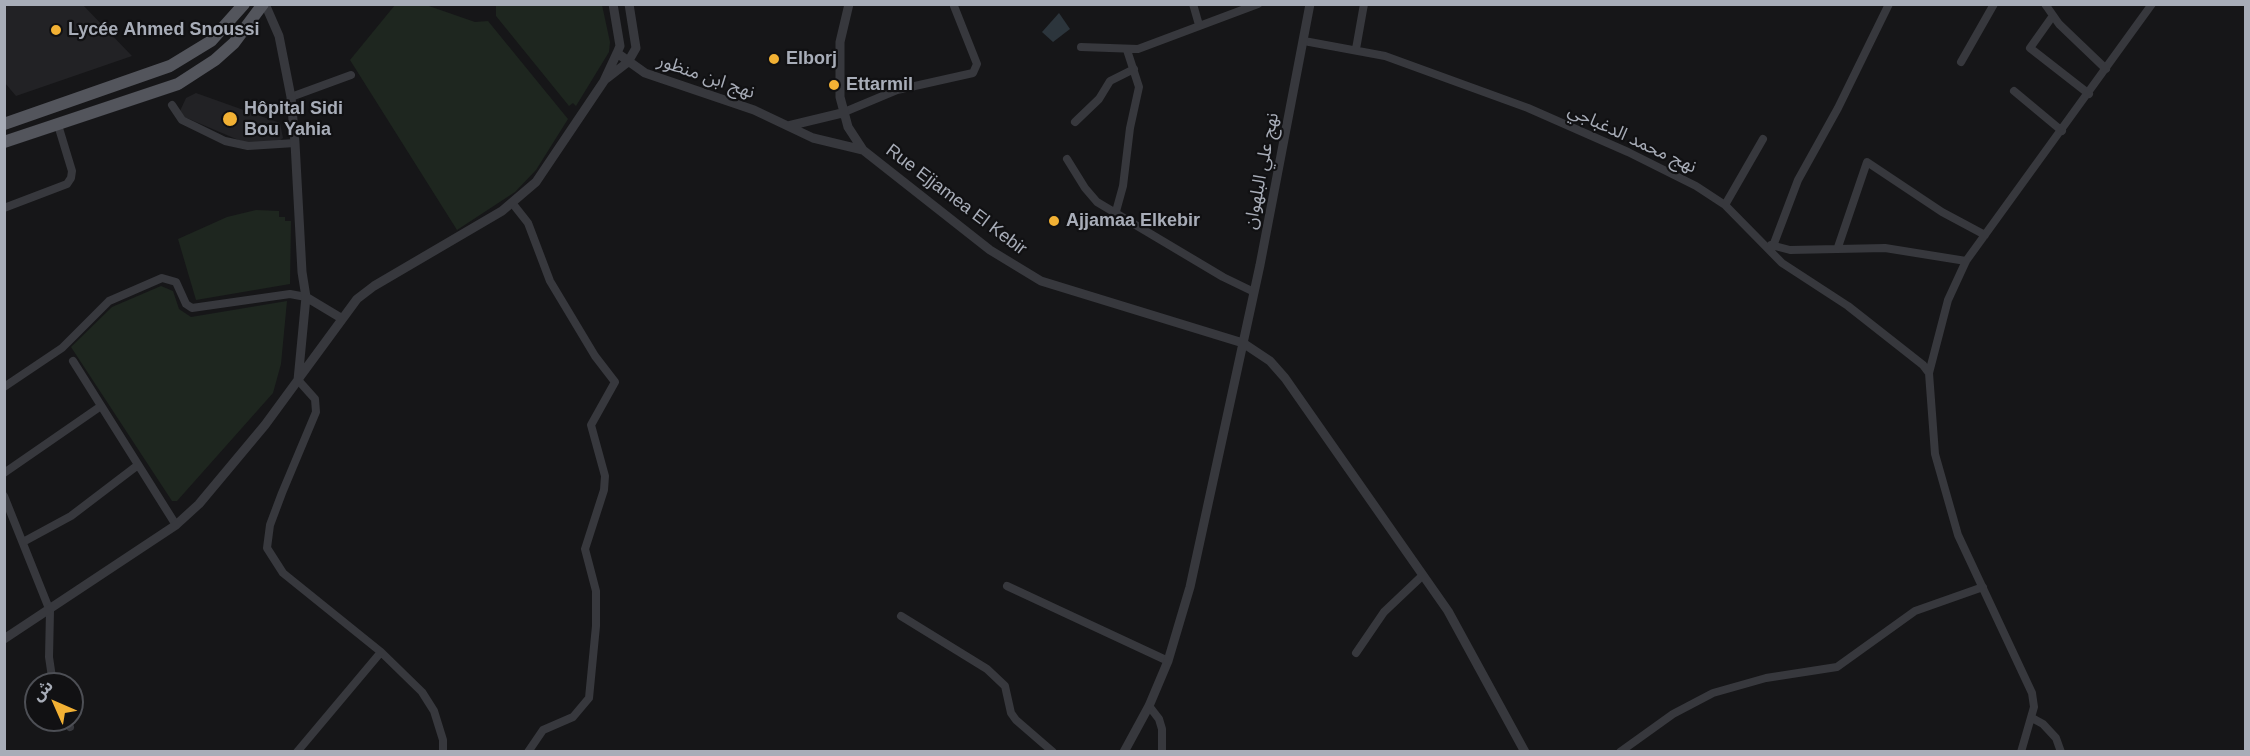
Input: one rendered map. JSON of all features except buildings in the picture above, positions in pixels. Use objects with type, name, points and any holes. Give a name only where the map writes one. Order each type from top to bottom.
[{"type":"main road","points":[[4,124],[170,66],[211,41],[244,4]]},
{"type":"main road","points":[[4,142],[178,84],[198,72],[234,43],[264,4]]},
{"type":"street","points":[[264,4],[279,36],[291,97],[302,272],[306,297],[297,380],[315,399],[316,412],[270,525],[267,548],[283,573],[381,652],[422,692],[434,711],[443,740],[443,752]]},
{"type":"street","points":[[4,639],[50,611],[176,525],[199,504],[251,443],[357,299],[374,286],[513,204],[547,168],[604,81],[620,46],[613,4]]},
{"type":"street","points":[[604,81],[628,62],[636,48],[629,4]]},
{"type":"street","name":"Rue Ejjamea El Kebir","points":[[849,4],[840,42],[842,113],[863,150],[990,250],[1041,281],[1243,344],[1263,355],[1286,378],[1448,611],[1525,752]]},
{"type":"street","points":[[1192,4],[1199,25]]},
{"type":"street","points":[[1081,47],[1138,49],[1257,4]]},
{"type":"street","name":"نهج علي البلهوان","points":[[1124,752],[1149,706],[1168,662],[1190,587],[1254,292],[1310,4]]},
{"type":"street","points":[[1356,49],[1364,4]]},
{"type":"street","points":[[1773,246],[1798,180],[1839,108],[1889,4]]},
{"type":"street","points":[[1961,62],[1994,4]]},
{"type":"street","points":[[2045,4],[2052,17],[2106,69]]},
{"type":"street","points":[[2021,752],[2034,704],[2030,685],[1958,536],[1935,454],[1929,373],[1948,300],[1966,261],[2152,4]]},
{"type":"street","points":[[788,126],[842,113],[897,90],[973,73],[977,64],[955,5],[944,5]]},
{"type":"street","points":[[2052,17],[2030,48],[2089,94]]},
{"type":"street","name":"نهج محمد الدغباجي","points":[[1304,41],[1356,49],[1413,66],[1547,116],[1628,152],[1696,186],[1725,205],[1782,263],[1848,306],[1923,365],[1929,373]]},
{"type":"street","points":[[1115,215],[1123,186],[1130,128],[1139,87],[1127,50]]},
{"type":"street","name":"نهج ابن منظور","points":[[617,53],[645,73],[723,99],[824,141],[863,150]]},
{"type":"street","points":[[1075,122],[1099,99],[1110,81],[1134,69]]},
{"type":"street","points":[[291,97],[351,75]]},
{"type":"street","points":[[2014,90],[2062,131]]},
{"type":"street","points":[[172,105],[182,120],[225,141],[248,146],[295,143]]},
{"type":"street","points":[[4,208],[67,184],[71,178],[72,171],[58,125]]},
{"type":"street","points":[[1725,205],[1763,139]]},
{"type":"street","points":[[1066,159],[1090,196],[1115,215],[1254,292]]},
{"type":"street","points":[[1838,247],[1867,162],[1942,212],[1985,236]]},
{"type":"street","points":[[513,204],[528,223],[550,281],[595,356],[615,382],[591,425],[605,476],[604,490],[585,549],[596,591],[596,626],[589,698],[573,717],[543,730],[528,752]]},
{"type":"street","points":[[1764,244],[1790,250],[1838,247],[1885,248],[1966,261]]},
{"type":"street","points":[[4,387],[62,348],[109,301],[162,278],[176,282],[186,303],[192,308],[290,294],[306,297],[341,318]]},
{"type":"street","points":[[72,362],[176,525]]},
{"type":"street","points":[[4,473],[101,406]]},
{"type":"street","points":[[22,542],[71,516],[138,465]]},
{"type":"street","points":[[4,496],[50,611],[49,657],[51,672]]},
{"type":"street","points":[[1356,653],[1384,612],[1422,576]]},
{"type":"street","points":[[1007,586],[1168,662]]},
{"type":"street","points":[[1620,752],[1673,714],[1713,693],[1766,678],[1837,668],[1915,611],[1983,587]]},
{"type":"street","points":[[900,616],[987,669],[1005,686],[1011,713],[1016,720],[1053,752]]},
{"type":"street","points":[[297,752],[381,652]]},
{"type":"street","points":[[1149,706],[1159,719],[1162,729],[1162,752]]},
{"type":"street","points":[[2032,718],[2043,724],[2056,738],[2061,752]]},
{"type":"shaded area","points":[[496,4],[602,5],[610,42],[609,52],[576,106],[573,103],[569,106],[496,16]]},
{"type":"shaded area","name":"Lycée Ahmed Snoussi","points":[[4,5],[83,5],[132,56],[16,96],[5,83]]},
{"type":"shaded area","points":[[395,5],[426,5],[475,22],[488,21],[568,119],[536,170],[515,192],[457,230],[350,60]]},
{"type":"shaded area","points":[[1059,13],[1070,29],[1053,42],[1042,32]]},
{"type":"shaded area","name":"Hôpital Sidi Bou Yahia","points":[[196,93],[280,123],[283,138],[277,143],[248,144],[182,116],[180,111],[186,98]]},
{"type":"shaded area","points":[[256,210],[279,211],[279,217],[285,217],[285,221],[291,221],[290,284],[196,300],[178,239],[227,217]]},
{"type":"shaded area","points":[[161,286],[173,291],[179,309],[191,317],[287,301],[281,364],[273,393],[177,501],[172,501],[71,347],[112,307]]},
{"type":"place","name":"Lycée Ahmed Snoussi","points":[[56,30]]},
{"type":"place","name":"Elborj","points":[[774,59]]},
{"type":"place","name":"Ettarmil","points":[[834,85]]},
{"type":"place","name":"Hôpital Sidi Bou Yahia","points":[[230,119]]},
{"type":"place","name":"Ajjamaa Elkebir","points":[[1054,221]]}]
